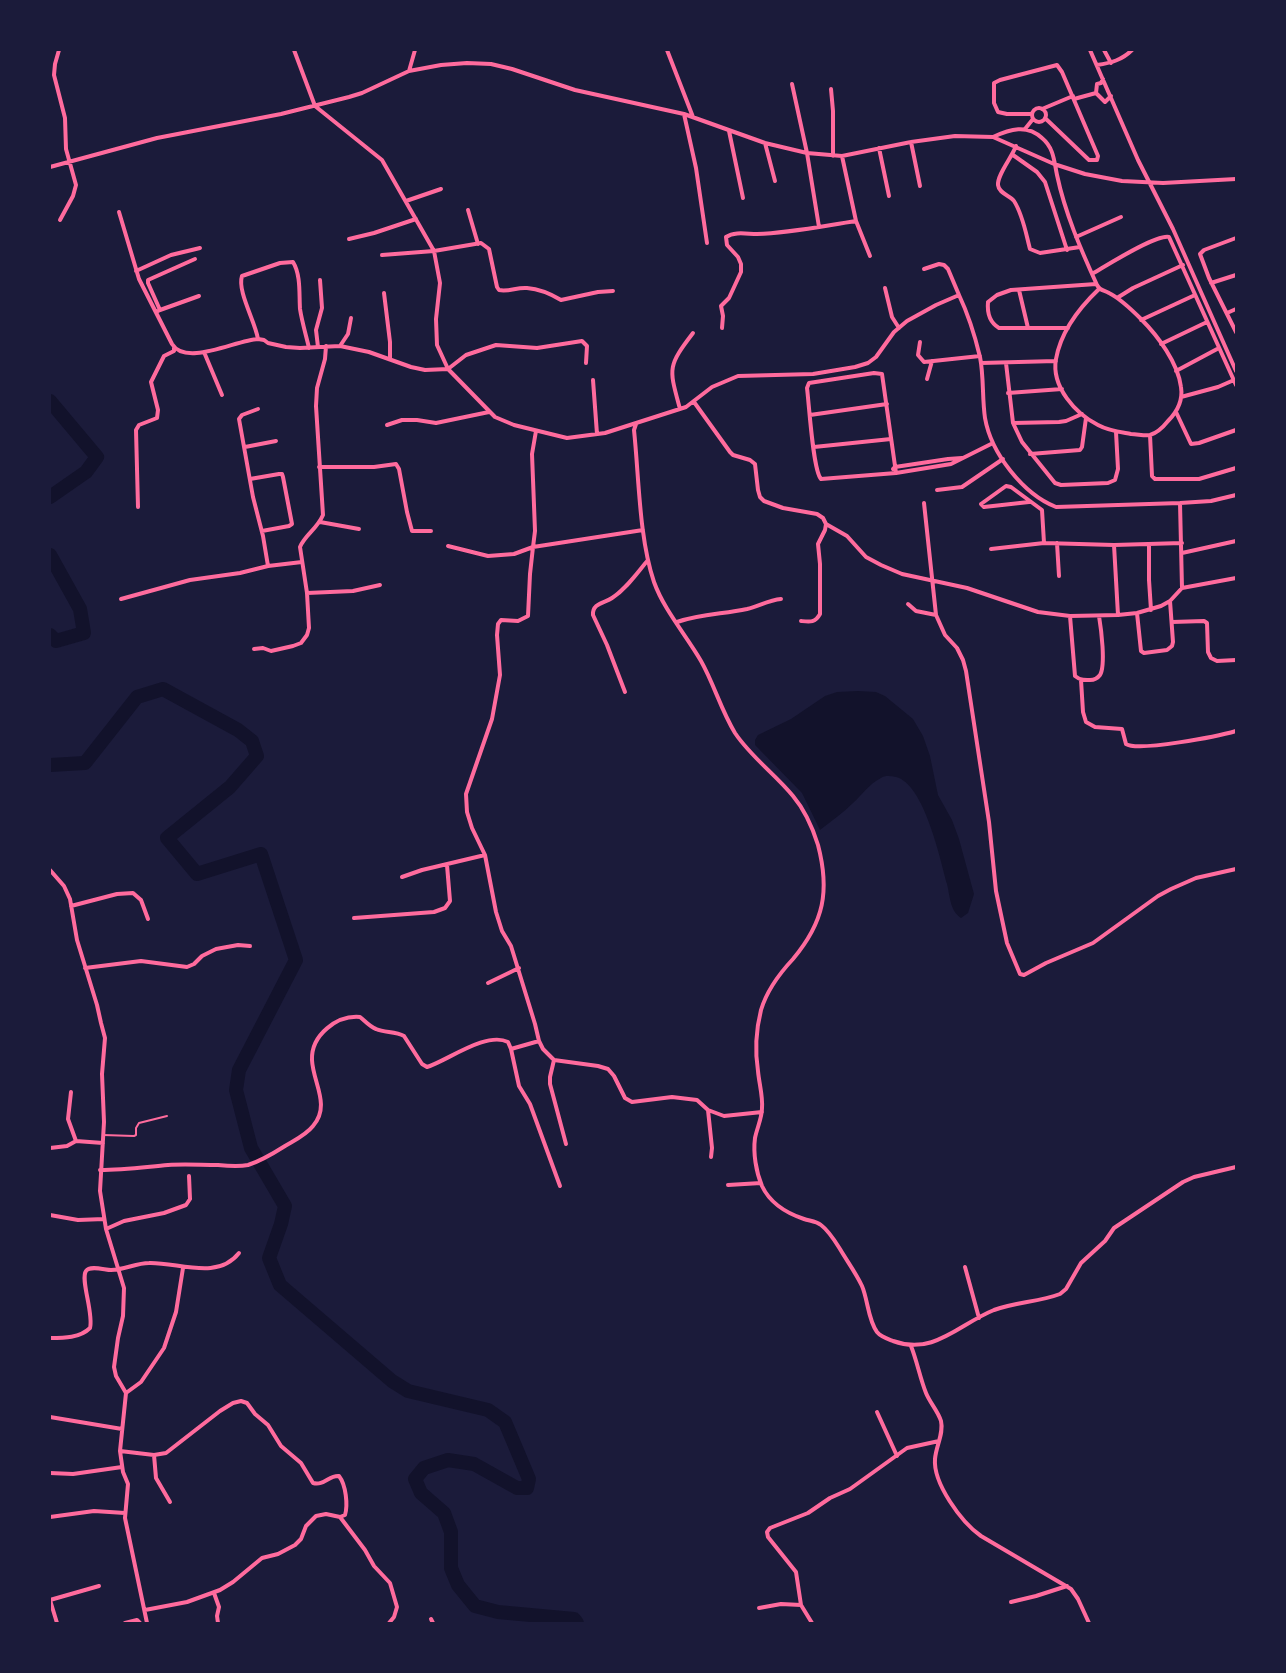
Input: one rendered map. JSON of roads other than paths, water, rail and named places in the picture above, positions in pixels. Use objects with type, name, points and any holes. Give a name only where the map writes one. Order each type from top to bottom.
[{"type":"street","points":[[59,50],[54,75],[64,113],[65,142],[76,186],[73,196],[60,220]]},
{"type":"street","points":[[294,50],[315,106],[382,160],[434,251],[440,283],[436,319],[438,346],[448,369],[498,419],[567,438],[597,434],[636,424],[680,409],[694,402],[712,387],[738,376],[813,374],[862,365],[880,354],[899,328],[925,310],[959,295]]},
{"type":"street","points":[[409,71],[415,50]]},
{"type":"street","points":[[667,50],[693,117]]},
{"type":"street","points":[[1090,50],[1236,371]]},
{"type":"street","points":[[1104,50],[1111,63]]},
{"type":"street","points":[[1097,65],[1120,60],[1132,50]]},
{"type":"street","points":[[50,166],[157,138],[315,106],[362,94],[409,71],[441,65],[467,63],[491,64],[530,74],[575,90],[684,114],[765,143],[807,153],[842,156],[911,142],[955,136],[993,137],[1054,164],[1085,174],[1122,182],[1181,182],[1236,179]]},
{"type":"street","points":[[1042,109],[1045,113],[1045,118],[1090,160],[1097,160],[1098,156],[1074,98],[1057,65],[994,83],[994,103],[998,112],[1033,116],[1041,121],[1045,118]]},
{"type":"street","points":[[1096,93],[1097,84],[1101,83],[1103,79]]},
{"type":"street","points":[[792,84],[807,153],[819,227]]},
{"type":"street","points":[[831,90],[833,156]]},
{"type":"street","points":[[1096,93],[1105,102],[1111,96]]},
{"type":"street","points":[[1025,129],[1037,108],[1042,109],[1096,93]]},
{"type":"street","points":[[684,114],[696,168],[707,243]]},
{"type":"street","points":[[993,137],[1003,132],[1020,128],[1043,138],[1052,150],[1060,189],[1076,237],[1096,284],[1099,289],[1117,298],[1141,320],[1161,344],[1176,371],[1182,387],[1176,412],[1160,430],[1150,435],[1116,432],[1099,426],[1086,418],[1068,399],[1058,380],[1056,361],[1068,328],[1085,302],[1099,289]]},
{"type":"street","points":[[729,131],[742,198]]},
{"type":"street","points":[[911,142],[920,186]]},
{"type":"street","points":[[765,143],[775,181]]},
{"type":"street","points":[[1016,146],[998,184],[999,190],[1013,199],[1019,212],[1030,250],[1040,253],[1080,247]]},
{"type":"street","points":[[879,148],[889,196]]},
{"type":"street","points":[[1013,155],[1037,172],[1045,182],[1067,250]]},
{"type":"street","points":[[842,156],[856,221],[870,256]]},
{"type":"street","points":[[406,201],[441,189]]},
{"type":"street","points":[[468,210],[478,244]]},
{"type":"street","points":[[119,212],[136,271],[158,311]]},
{"type":"street","points":[[1076,237],[1121,217]]},
{"type":"street","points":[[349,238],[374,233],[416,219]]},
{"type":"street","points":[[722,328],[723,316],[721,306],[729,298],[741,272],[741,264],[738,257],[727,245],[726,237],[732,234],[775,233],[856,221]]},
{"type":"street","points":[[1092,274],[1123,256],[1166,236],[1170,238],[1206,322],[1236,385]]},
{"type":"street","points":[[1236,238],[1201,252],[1201,257],[1212,283],[1236,332]]},
{"type":"street","points":[[382,255],[434,251],[484,244],[489,249],[497,287],[502,291],[527,288],[544,292],[561,300],[598,292],[613,291]]},
{"type":"street","points":[[136,271],[171,255],[200,248]]},
{"type":"street","points":[[195,259],[148,280],[158,311],[174,348],[181,353],[204,352],[258,339],[280,347],[340,346],[419,369],[448,369],[466,356],[496,345],[537,348],[582,341],[587,346],[586,363]]},
{"type":"street","points":[[258,339],[253,318],[240,288],[242,276],[280,263],[293,262],[299,284],[300,310],[309,348]]},
{"type":"street","points":[[924,268],[939,264],[944,265],[948,269],[980,356],[985,416],[993,443],[1014,475],[1028,490],[1044,502],[1056,507],[1180,503],[1211,501],[1236,495]]},
{"type":"street","points":[[1117,298],[1133,288],[1183,265]]},
{"type":"street","points":[[1212,283],[1236,275]]},
{"type":"street","points":[[318,346],[316,330],[322,308],[320,280]]},
{"type":"street","points":[[1068,328],[999,328],[992,323],[988,316],[988,302],[1004,292],[1096,284]]},
{"type":"street","points":[[885,288],[892,317],[899,328]]},
{"type":"street","points":[[1019,290],[1028,328]]},
{"type":"street","points":[[384,293],[390,342],[390,359]]},
{"type":"street","points":[[1141,320],[1195,295]]},
{"type":"street","points":[[158,311],[199,296]]},
{"type":"street","points":[[1227,313],[1236,309]]},
{"type":"street","points":[[340,346],[348,334],[350,318]]},
{"type":"street","points":[[1161,344],[1206,322]]},
{"type":"street","points":[[680,409],[671,371],[677,353],[693,333]]},
{"type":"street","points":[[920,342],[918,355],[924,362],[980,356]]},
{"type":"street","points":[[254,649],[263,648],[273,651],[297,645],[304,640],[309,628],[307,593],[300,547],[302,542],[317,527],[323,510],[316,406],[317,388],[326,359],[326,346]]},
{"type":"street","points":[[138,507],[136,430],[139,425],[157,418],[158,410],[151,382],[164,356],[174,351],[174,348]]},
{"type":"street","points":[[1176,371],[1219,348]]},
{"type":"street","points":[[204,352],[222,395]]},
{"type":"street","points":[[927,379],[932,361]]},
{"type":"street","points":[[981,363],[1056,361]]},
{"type":"street","points":[[1006,363],[1013,424],[1030,454],[1054,484],[1108,483],[1115,480],[1117,476],[1116,432]]},
{"type":"street","points":[[896,473],[882,374],[856,375],[809,383],[807,388],[817,475],[821,479],[896,473],[951,464],[993,443]]},
{"type":"street","points":[[593,380],[597,434]]},
{"type":"street","points":[[1181,397],[1218,387],[1234,380]]},
{"type":"street","points":[[1008,393],[1062,389]]},
{"type":"street","points":[[694,402],[730,452],[755,464],[758,490],[760,497],[764,501],[783,508],[817,514],[824,518],[825,530],[818,544],[820,614],[813,622],[801,622]]},
{"type":"street","points":[[810,415],[887,404]]},
{"type":"street","points":[[258,409],[240,416],[255,508],[262,531],[268,566]]},
{"type":"street","points":[[387,425],[402,420],[436,423],[489,412]]},
{"type":"street","points":[[1176,412],[1191,444],[1200,443],[1236,430]]},
{"type":"street","points":[[1013,424],[1066,421],[1082,414]]},
{"type":"street","points":[[1030,454],[1080,450],[1086,418]]},
{"type":"street","points":[[636,424],[634,430],[643,530],[654,582],[661,597],[702,663],[730,724],[739,738],[795,798],[817,841],[822,861],[824,896],[821,911],[808,938],[774,981],[762,1010],[757,1047],[762,1112],[755,1139],[754,1155],[761,1183],[769,1197],[788,1213],[818,1223],[824,1227],[862,1287],[873,1324],[878,1334],[898,1343],[911,1346],[931,1343],[946,1338],[979,1318],[1006,1306],[1060,1294],[1066,1289],[1081,1264],[1114,1228],[1194,1177],[1236,1168]]},
{"type":"street","points":[[536,431],[532,454],[535,531],[528,616],[518,620],[501,620],[498,624],[500,675],[492,719],[466,794],[465,803],[469,820],[485,855],[496,912],[502,931],[511,946],[519,968],[536,1024],[539,1041],[543,1050],[554,1060],[608,1069],[614,1076],[625,1098],[632,1102],[666,1098],[688,1099],[697,1100],[708,1110],[724,1116],[762,1112]]},
{"type":"street","points":[[1150,435],[1152,476],[1155,480],[1199,479],[1236,468]]},
{"type":"street","points":[[814,447],[891,439]]},
{"type":"street","points":[[244,447],[276,441]]},
{"type":"street","points":[[889,473],[895,467],[965,458]]},
{"type":"street","points":[[937,490],[962,487],[1003,459]]},
{"type":"street","points":[[320,467],[374,467],[396,464],[399,469],[412,531],[432,531]]},
{"type":"street","points":[[250,479],[279,474],[282,474],[284,477],[292,524],[286,527],[262,531]]},
{"type":"street","points":[[1029,502],[984,507],[981,504],[1006,486],[1011,487],[1042,510],[1044,543]]},
{"type":"street","points":[[1022,496],[1028,490]]},
{"type":"street","points":[[924,503],[936,615],[945,635],[957,648],[966,671],[989,822],[996,891],[1007,943],[1020,974],[1024,975],[1046,963],[1093,943],[1158,896],[1177,886],[1196,878],[1236,869]]},
{"type":"street","points":[[1180,503],[1182,588]]},
{"type":"street","points":[[320,522],[359,529]]},
{"type":"street","points":[[826,524],[840,531],[866,557],[902,574],[967,588],[1038,612],[1070,616],[1118,616],[1137,613],[1151,610],[1170,601],[1182,588],[1236,578]]},
{"type":"street","points":[[448,546],[488,556],[514,554],[534,547],[643,530]]},
{"type":"street","points":[[1182,553],[1236,541]]},
{"type":"street","points":[[991,548],[1044,543],[1114,545],[1182,543]]},
{"type":"street","points":[[1057,543],[1060,576]]},
{"type":"street","points":[[1149,544],[1151,610]]},
{"type":"street","points":[[1114,545],[1118,616]]},
{"type":"street","points":[[624,692],[593,610],[620,592],[648,560]]},
{"type":"street","points":[[121,599],[176,582],[302,562]]},
{"type":"street","points":[[307,593],[353,591],[380,585]]},
{"type":"street","points":[[677,622],[750,608],[781,599]]},
{"type":"street","points":[[1137,613],[1141,651],[1144,653],[1166,650],[1172,646],[1170,601]]},
{"type":"street","points":[[908,604],[916,611],[936,615]]},
{"type":"street","points":[[1070,616],[1076,676],[1079,679],[1086,722],[1097,728],[1122,729],[1126,744],[1130,746],[1152,746],[1199,740],[1236,731]]},
{"type":"street","points":[[1079,679],[1093,680],[1101,673],[1102,646],[1099,616]]},
{"type":"street","points":[[1172,622],[1204,621],[1207,626],[1208,652],[1211,658],[1218,661],[1236,660]]},
{"type":"street","points":[[402,876],[485,855]]},
{"type":"street","points":[[354,918],[424,914],[440,911],[450,901],[447,865]]},
{"type":"street","points":[[50,870],[66,890],[77,940],[105,1038],[102,1074],[103,1144],[100,1191],[106,1229],[124,1288],[125,1299],[114,1367],[116,1376],[126,1393],[120,1451],[122,1466],[128,1484],[125,1513],[147,1623]]},
{"type":"street","points":[[71,906],[117,894],[133,892],[141,900],[148,919]]},
{"type":"street","points":[[85,968],[141,961],[190,966],[216,949],[238,945],[250,946]]},
{"type":"street","points":[[488,983],[519,968]]},
{"type":"street","points":[[100,1170],[169,1165],[242,1166],[272,1154],[308,1132],[319,1117],[321,1093],[312,1060],[313,1052],[319,1037],[325,1029],[335,1022],[354,1016],[360,1017],[378,1030],[399,1033],[408,1041],[422,1064],[427,1067],[471,1045],[500,1040],[508,1042],[520,1086],[530,1104],[560,1186]]},
{"type":"street","points":[[511,1049],[539,1041]]},
{"type":"street","points":[[554,1060],[550,1084],[566,1144]]},
{"type":"street","points":[[71,1092],[68,1119],[76,1141]]},
{"type":"street","points":[[708,1110],[711,1158]]},
{"type":"street","points":[[50,1148],[67,1146],[76,1141],[103,1144]]},
{"type":"street","points":[[106,1229],[130,1220],[160,1214],[186,1205],[190,1199],[189,1176]]},
{"type":"street","points":[[728,1185],[761,1183]]},
{"type":"street","points":[[50,1215],[83,1220],[104,1219]]},
{"type":"street","points":[[50,1338],[73,1336],[90,1328],[91,1311],[85,1280],[85,1272],[87,1270],[93,1268],[118,1270],[145,1263],[183,1268],[209,1268],[224,1264],[236,1258],[240,1253]]},
{"type":"street","points":[[965,1267],[979,1318]]},
{"type":"street","points":[[126,1393],[141,1382],[164,1348],[176,1312],[183,1268]]},
{"type":"street","points":[[911,1346],[922,1383],[941,1423],[935,1456],[937,1475],[961,1518],[971,1529],[1067,1586],[1074,1593],[1090,1623]]},
{"type":"street","points":[[120,1451],[154,1455],[169,1452],[220,1411],[233,1403],[244,1401],[271,1428],[282,1446],[301,1463],[313,1482],[322,1484],[336,1475],[341,1478],[346,1506],[345,1515],[340,1518]]},
{"type":"street","points":[[877,1412],[897,1456]]},
{"type":"street","points":[[50,1417],[122,1430]]},
{"type":"street","points":[[812,1623],[801,1605],[796,1572],[768,1537],[767,1532],[770,1528],[808,1513],[830,1498],[850,1489],[907,1448],[939,1441]]},
{"type":"street","points":[[154,1455],[156,1478],[170,1502]]},
{"type":"street","points":[[50,1473],[73,1474],[122,1466]]},
{"type":"street","points":[[50,1517],[94,1511],[125,1513]]},
{"type":"street","points":[[144,1610],[187,1602],[214,1593],[233,1582],[262,1558],[278,1554],[295,1546],[301,1539],[306,1526],[316,1516],[326,1514],[340,1518],[374,1566],[390,1582],[397,1606],[394,1617],[388,1623]]},
{"type":"street","points":[[56,1623],[50,1600],[99,1586]]},
{"type":"street","points":[[1011,1602],[1067,1586]]},
{"type":"street","points":[[214,1593],[219,1607],[218,1623]]},
{"type":"street","points":[[759,1608],[781,1604],[801,1605]]},
{"type":"street","points":[[125,1623],[137,1620],[140,1623]]},
{"type":"lane","points":[[103,1135],[134,1136],[136,1135],[138,1123],[167,1116]]},
{"type":"waterway","points":[[50,401],[97,457],[86,472],[50,497]]},
{"type":"waterway","points":[[50,555],[80,609],[84,633],[56,641],[50,635]]},
{"type":"waterway","points":[[50,765],[85,763],[137,697],[163,689],[238,730],[252,741],[257,756],[230,787],[167,838],[197,874],[261,854],[296,960],[239,1070],[236,1090],[251,1148],[285,1206],[269,1258],[280,1285],[392,1381],[408,1391],[488,1410],[505,1422],[529,1479],[527,1488],[517,1488],[474,1464],[448,1460],[424,1468],[415,1479],[421,1493],[444,1513],[451,1532],[451,1568],[458,1585],[475,1606],[498,1612],[574,1619],[577,1623]]}]
